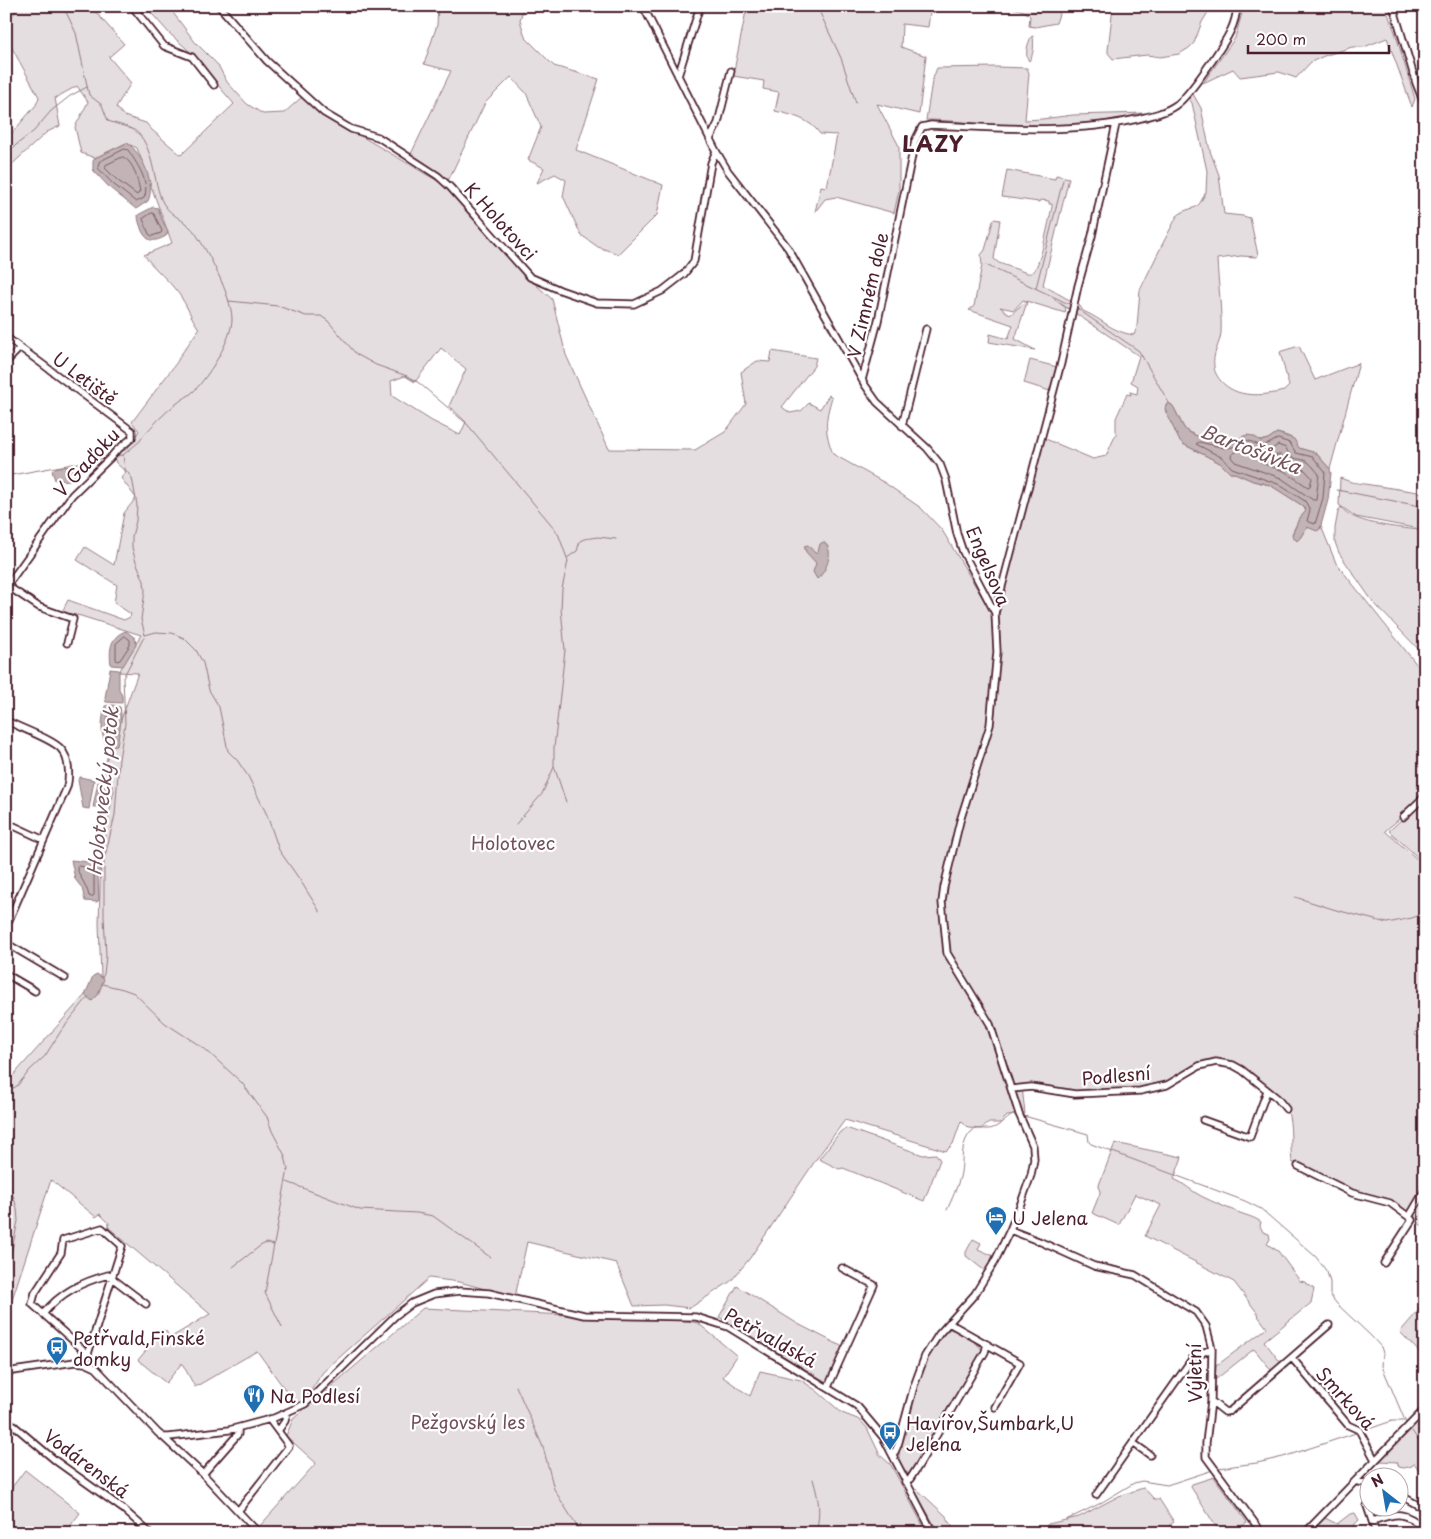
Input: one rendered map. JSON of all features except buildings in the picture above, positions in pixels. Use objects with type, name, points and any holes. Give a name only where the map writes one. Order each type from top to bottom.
[{"type":"street","points":[[132,6],[164,46],[192,57],[214,85]]},
{"type":"street","name":"K Holotovci","points":[[219,6],[267,60],[324,113],[351,129],[378,138],[438,176],[530,276],[560,290],[597,303],[634,304],[662,291],[684,274],[694,260],[711,163],[716,151]]},
{"type":"street","name":"V Zimném dole","points":[[643,6],[716,151],[728,171],[788,248],[862,380]]},
{"type":"street","points":[[678,76],[700,6]]},
{"type":"street","name":"V Zimném dole","points":[[862,380],[878,321],[915,141],[922,127],[931,125],[1012,128],[1057,127],[1116,124],[1158,115],[1177,105],[1200,78],[1230,34],[1237,6]]},
{"type":"street","points":[[1393,6],[1416,83],[1425,106]]},
{"type":"street","points":[[710,139],[718,123],[731,71]]},
{"type":"street","points":[[995,613],[1061,363],[1078,286],[1092,236],[1116,124]]},
{"type":"street","points":[[902,426],[926,329]]},
{"type":"street","name":"U Letiště","points":[[6,337],[132,432]]},
{"type":"street","points":[[6,362],[20,348]]},
{"type":"street","name":"Engelsova","points":[[862,380],[877,402],[927,448],[940,464],[946,480],[957,534],[963,552],[995,613],[997,652],[990,725],[960,821],[942,902],[949,958],[990,1024],[1012,1089]]},
{"type":"street","name":"V Gaďoku","points":[[67,643],[73,619],[39,607],[7,585],[72,495],[116,451],[132,438],[132,432]]},
{"type":"street","points":[[1425,694],[1425,724]]},
{"type":"street","points":[[6,927],[67,786],[69,772],[67,761],[61,749],[9,722]]},
{"type":"street","points":[[1403,817],[1424,797],[1425,790]]},
{"type":"street","points":[[14,826],[44,840]]},
{"type":"street","points":[[6,943],[65,978]]},
{"type":"street","points":[[6,974],[35,991]]},
{"type":"street","name":"Podlesní","points":[[1012,1089],[1031,1087],[1075,1094],[1140,1091],[1167,1085],[1199,1066],[1216,1062],[1233,1065],[1242,1070],[1281,1102],[1286,1109]]},
{"type":"street","points":[[893,1456],[898,1445],[924,1356],[930,1345],[975,1294],[995,1261],[1010,1230],[1031,1175],[1034,1159],[1033,1146],[1019,1114],[1012,1089]]},
{"type":"street","points":[[1203,1120],[1250,1137],[1267,1091]]},
{"type":"street","points":[[1298,1166],[1352,1194],[1390,1204],[1412,1220],[1384,1263]]},
{"type":"street","points":[[1408,1216],[1425,1190]]},
{"type":"street","points":[[85,1363],[88,1354],[122,1246],[102,1228],[63,1240],[61,1252],[35,1293],[32,1304],[88,1354]]},
{"type":"street","name":"Výletní","points":[[1010,1230],[1094,1266],[1141,1278],[1196,1312],[1206,1326],[1212,1349],[1206,1457],[1262,1533]]},
{"type":"street","points":[[828,1387],[874,1285],[842,1268]]},
{"type":"street","points":[[43,1314],[54,1300],[87,1281],[108,1275],[146,1304]]},
{"type":"street","name":"Petřvaldská","points":[[287,1412],[305,1404],[395,1316],[412,1304],[434,1294],[460,1290],[489,1293],[584,1315],[696,1317],[728,1326],[857,1406],[883,1437],[933,1533]]},
{"type":"street","points":[[949,1323],[1020,1363],[995,1406]]},
{"type":"street","points":[[1210,1401],[1225,1412],[1230,1411],[1329,1325]]},
{"type":"street","points":[[905,1482],[910,1479],[919,1465],[985,1352],[987,1344]]},
{"type":"street","points":[[1096,1495],[1194,1356],[1212,1349]]},
{"type":"street","name":"Smrková","points":[[1292,1358],[1348,1425],[1359,1430],[1375,1460]]},
{"type":"street","points":[[6,1372],[75,1362],[85,1363],[96,1368],[260,1533]]},
{"type":"street","points":[[1305,1533],[1425,1409]]},
{"type":"street","points":[[163,1437],[238,1428],[287,1412]]},
{"type":"street","points":[[278,1431],[285,1421],[287,1412]]},
{"type":"street","name":"Vodárenská","points":[[6,1419],[56,1461],[123,1509],[150,1533]]},
{"type":"street","points":[[238,1511],[290,1446],[269,1419]]},
{"type":"street","points":[[203,1474],[238,1434],[238,1428]]},
{"type":"street","points":[[1133,1443],[1150,1456]]},
{"type":"street","points":[[1408,1500],[1425,1509]]},
{"type":"street","points":[[1372,1521],[1404,1514],[1416,1520],[1425,1528]]},
{"type":"street","points":[[1370,1516],[1376,1533]]},
{"type":"green space","name":"Holotovec","points":[[17,6],[95,6],[93,9],[124,44],[109,57],[131,83],[116,107],[124,116],[146,123],[181,155],[234,104],[187,49],[169,33],[145,6],[168,6],[195,42],[218,65],[227,82],[247,104],[263,114],[284,113],[303,96],[320,112],[448,187],[526,276],[552,299],[566,355],[609,449],[695,450],[725,432],[746,404],[741,372],[757,361],[770,362],[772,351],[816,358],[814,366],[782,407],[790,413],[801,411],[809,403],[820,409],[829,395],[832,397],[826,426],[833,454],[885,483],[921,508],[942,530],[997,622],[1041,437],[1093,459],[1106,456],[1116,434],[1116,418],[1127,394],[1131,395],[1130,392],[1137,394],[1138,386],[1131,382],[1139,356],[1054,299],[1066,308],[1065,313],[1023,300],[1014,310],[1000,307],[1010,315],[1027,302],[1015,339],[1035,350],[989,342],[990,334],[1008,339],[1013,325],[969,310],[974,306],[982,265],[981,255],[985,250],[993,221],[994,219],[1000,220],[994,259],[999,263],[1027,273],[1033,273],[1037,266],[1052,207],[1049,201],[1040,200],[1039,202],[1002,197],[1007,170],[1055,179],[1056,175],[1069,178],[1043,285],[1113,328],[1134,335],[1137,327],[1140,290],[1161,247],[1177,216],[1184,211],[1196,207],[1206,192],[1207,171],[1192,103],[1189,99],[1193,94],[1201,108],[1210,151],[1219,175],[1224,214],[1250,218],[1258,255],[1257,257],[1241,256],[1217,259],[1221,333],[1214,362],[1218,377],[1226,386],[1241,393],[1258,395],[1284,391],[1289,386],[1280,352],[1299,346],[1315,380],[1359,363],[1330,469],[1316,453],[1298,448],[1295,441],[1288,436],[1277,433],[1261,441],[1251,436],[1244,436],[1234,442],[1219,442],[1188,432],[1172,405],[1168,403],[1166,405],[1166,412],[1183,444],[1220,463],[1230,473],[1270,485],[1303,506],[1306,511],[1299,519],[1292,534],[1294,539],[1300,538],[1307,527],[1320,529],[1321,526],[1336,563],[1425,675],[1425,689],[1422,694],[1425,724],[1425,792],[1418,803],[1385,831],[1425,866],[1425,1018],[1421,1017],[1415,1035],[1425,1040],[1425,1228],[1384,1198],[1352,1191],[1292,1162],[1290,1122],[1283,1104],[1270,1090],[1249,1073],[1237,1067],[1215,1061],[1155,1087],[1076,1093],[1022,1086],[1025,1114],[1007,1116],[1000,1123],[989,1123],[981,1129],[968,1128],[961,1121],[953,1144],[946,1151],[845,1120],[817,1158],[750,1258],[731,1281],[690,1308],[664,1305],[634,1306],[616,1263],[527,1242],[515,1297],[459,1282],[429,1278],[323,1372],[310,1392],[297,1406],[257,1351],[195,1387],[182,1363],[166,1383],[138,1360],[163,1330],[166,1331],[170,1338],[210,1314],[108,1227],[109,1223],[100,1214],[96,1217],[51,1180],[6,1318],[6,1080],[10,1079],[101,977],[99,924],[101,855],[114,790],[103,769],[138,673],[119,672],[141,635],[62,612],[68,600],[124,620],[130,617],[131,614],[114,603],[117,585],[77,560],[85,547],[114,565],[124,513],[136,498],[121,478],[126,472],[116,463],[114,456],[128,448],[139,431],[132,422],[199,329],[179,294],[144,255],[172,243],[137,148],[126,143],[95,158],[81,153],[75,127],[88,102],[77,86],[55,98],[60,126],[47,132],[6,170],[6,140],[36,105],[39,97],[12,48],[8,27]],"holes":[[[441,348],[466,369],[449,406],[466,422],[460,435],[432,421],[392,396],[391,381],[405,376],[415,382]]]},
{"type":"green space","points":[[438,6],[524,6],[520,20],[525,37],[554,66],[599,79],[576,150],[663,185],[657,215],[618,254],[598,247],[581,235],[563,196],[566,180],[555,174],[537,183],[544,168],[528,160],[541,127],[526,93],[511,77],[485,103],[448,181],[410,156],[451,71],[424,64],[437,25]]},
{"type":"green space","points":[[747,6],[931,6],[928,27],[902,24],[901,47],[926,56],[919,114],[877,104],[899,146],[899,190],[894,213],[836,197],[825,199],[815,212],[821,186],[827,187],[837,135],[820,134],[806,121],[775,111],[779,92],[763,89],[764,81],[733,76]]},
{"type":"green space","points":[[976,6],[1062,6],[1056,23],[1035,27],[1029,26],[1030,16],[1025,12]]},
{"type":"green space","points":[[1113,6],[1212,6],[1202,22],[1194,43],[1179,54],[1160,57],[1147,55],[1113,59],[1108,50]]},
{"type":"green space","points":[[1244,6],[1385,6],[1395,32],[1415,99],[1412,107],[1387,38],[1364,47],[1352,47],[1324,56],[1311,62],[1296,78],[1279,72],[1240,77],[1233,69],[1203,83],[1235,38]]},
{"type":"green space","points":[[1033,36],[1033,53],[1029,61],[1027,49]]},
{"type":"green space","points":[[937,68],[1027,68],[1029,73],[1025,120],[1073,115],[1145,113],[1142,117],[1126,120],[1063,126],[1015,126],[926,120],[932,81]]},
{"type":"green space","points":[[1030,360],[1057,367],[1050,391],[1024,383]]},
{"type":"green space","points":[[1340,478],[1351,482],[1425,493],[1425,530],[1356,517],[1339,505]]},
{"type":"green space","points":[[1341,507],[1357,518],[1368,522],[1425,531],[1425,656],[1373,602],[1339,553],[1335,542],[1335,528],[1338,512]]},
{"type":"green space","points":[[1425,798],[1425,863],[1424,863],[1389,831]]},
{"type":"green space","points":[[846,1128],[923,1155],[936,1154],[940,1160],[924,1201],[843,1168],[839,1169],[819,1159],[840,1132]]},
{"type":"green space","points":[[1115,1143],[1182,1157],[1174,1179],[1201,1196],[1261,1222],[1260,1226],[1263,1232],[1269,1234],[1270,1239],[1267,1244],[1278,1251],[1300,1281],[1305,1282],[1314,1289],[1311,1303],[1264,1341],[1281,1363],[1272,1371],[1254,1349],[1215,1380],[1216,1366],[1267,1328],[1234,1282],[1145,1236],[1161,1205],[1135,1194],[1119,1225],[1092,1213],[1100,1193],[1099,1185]]},
{"type":"green space","points":[[973,1239],[981,1243],[978,1249],[994,1256],[985,1271],[966,1256],[966,1252]]},
{"type":"green space","points":[[737,1286],[798,1324],[845,1348],[828,1383],[719,1317]]},
{"type":"green space","points":[[1425,1299],[1425,1358],[1400,1332],[1418,1311]]},
{"type":"green space","name":"Pežgovský les","points":[[423,1308],[698,1323],[737,1356],[723,1377],[750,1396],[760,1371],[801,1380],[842,1413],[860,1420],[867,1428],[880,1455],[891,1465],[927,1533],[261,1533],[258,1528],[316,1463],[286,1436],[293,1419]]},
{"type":"green space","points":[[950,1329],[968,1337],[982,1350],[909,1474],[899,1460],[901,1443],[928,1357],[942,1335]]},
{"type":"green space","points":[[1425,1414],[1425,1474],[1414,1463],[1408,1467],[1399,1466],[1397,1462],[1380,1461],[1381,1457]]},
{"type":"green space","points":[[25,1470],[80,1513],[65,1533],[6,1533],[6,1495]]},
{"type":"green space","points":[[1214,1477],[1247,1522],[1234,1533],[1220,1533],[1191,1487],[1192,1484]]},
{"type":"green space","points":[[1143,1488],[1154,1499],[1159,1499],[1174,1522],[1159,1533],[1042,1533],[1048,1524],[1079,1517],[1119,1496]]},
{"type":"green space","points":[[917,1489],[946,1516],[957,1533],[939,1533],[915,1491]]},
{"type":"green space","points":[[1355,1513],[1359,1520],[1354,1525],[1354,1533],[1307,1533],[1323,1517],[1337,1524],[1350,1514]]},
{"type":"water","points":[[127,143],[138,154],[149,178],[150,194],[148,201],[136,209],[110,188],[93,170],[95,158]]},
{"type":"water","points":[[153,207],[158,208],[168,231],[166,236],[155,240],[149,239],[144,235],[138,217],[138,215]]},
{"type":"water","points":[[1168,403],[1174,407],[1185,429],[1199,437],[1229,443],[1247,435],[1261,441],[1277,433],[1294,439],[1299,448],[1316,453],[1330,469],[1331,473],[1328,500],[1320,529],[1317,531],[1307,527],[1297,541],[1292,535],[1299,519],[1306,511],[1303,506],[1270,485],[1230,473],[1220,463],[1183,444],[1179,440],[1166,412],[1165,408]]},
{"type":"water","points":[[73,466],[76,468],[77,477],[63,481],[55,480],[52,471],[57,467]]},
{"type":"water","points":[[823,542],[829,549],[829,555],[824,572],[817,579],[813,572],[816,563],[806,552],[804,546],[808,545],[815,553],[818,552],[820,544]]},
{"type":"water","points":[[126,631],[135,638],[136,645],[123,666],[111,665],[110,654],[112,644],[117,636]]},
{"type":"water","points":[[110,669],[119,670],[119,689],[122,703],[106,702]]},
{"type":"water","points":[[113,705],[120,707],[120,726],[117,745],[108,746],[103,737],[102,722],[105,706]]},
{"type":"water","points":[[80,777],[94,780],[89,809],[83,808],[78,780]]},
{"type":"water","points":[[98,782],[109,785],[111,789],[107,806],[93,807]]},
{"type":"water","points":[[71,860],[98,863],[100,868],[98,875],[99,900],[97,902],[85,901],[82,888],[75,879]]},
{"type":"water","points":[[97,974],[104,979],[98,995],[92,1001],[85,995],[93,976]]},
{"type":"waterway","name":"Holotovecký potok","points":[[61,6],[76,33],[89,95],[102,105],[108,121],[128,127],[141,136],[146,144],[163,203],[170,212],[193,230],[201,242],[224,287],[232,318],[228,336],[219,357],[200,385],[167,411],[140,441],[123,455],[125,469],[132,478],[137,505],[132,547],[144,581],[145,591],[141,619],[145,635],[123,678],[125,724],[119,759],[115,815],[104,860],[106,956],[102,978]]},
{"type":"waterway","points":[[819,6],[820,13],[841,58],[856,103]]},
{"type":"waterway","points":[[6,155],[34,131],[51,111],[70,96],[87,87]]},
{"type":"waterway","points":[[1036,288],[1063,180]]},
{"type":"waterway","name":"Bartošůvka","points":[[986,265],[1071,305]]},
{"type":"waterway","points":[[229,301],[278,306],[306,316],[321,316],[328,321],[356,354],[376,365],[407,376],[419,383],[467,424],[555,529],[568,561],[562,589],[561,609],[565,650],[554,748],[554,766],[566,802]]},
{"type":"waterway","name":"Bartošůvka","points":[[1076,308],[1139,351],[1169,403]]},
{"type":"waterway","points":[[115,456],[123,455]]},
{"type":"waterway","points":[[6,476],[106,458]]},
{"type":"waterway","name":"Bartošůvka","points":[[1337,490],[1425,507]]},
{"type":"waterway","points":[[567,558],[577,551],[580,541],[584,539],[598,537],[616,539]]},
{"type":"waterway","points":[[145,635],[156,632],[172,633],[184,638],[196,650],[203,663],[209,690],[219,707],[228,751],[248,776],[267,815],[279,850],[320,912]]},
{"type":"waterway","points":[[516,824],[542,794],[554,767]]},
{"type":"waterway","points":[[1295,897],[1387,923],[1412,918],[1420,915],[1425,909]]},
{"type":"waterway","name":"Holotovecký potok","points":[[102,984],[134,993],[165,1023],[205,1049],[242,1083],[267,1117],[285,1156],[288,1169],[265,1293],[282,1327]]},
{"type":"waterway","points":[[6,1092],[17,1086],[45,1056],[61,1031],[88,997]]},
{"type":"waterway","points":[[6,1111],[8,1092]]},
{"type":"waterway","points":[[947,1210],[960,1177],[963,1148],[967,1137],[973,1130],[993,1128],[1016,1113]]},
{"type":"waterway","points":[[1024,1116],[1088,1134],[1091,1144],[1245,1201],[1261,1209],[1316,1257],[1327,1272],[1330,1282],[1330,1295],[1381,1347],[1383,1353],[1382,1366],[1406,1423]]},
{"type":"waterway","points":[[6,1122],[11,1145],[8,1179],[17,1208],[18,1221],[8,1268]]},
{"type":"waterway","points":[[287,1182],[360,1210],[417,1213],[433,1216],[490,1257]]},
{"type":"waterway","points":[[233,1267],[260,1246],[266,1243],[274,1245]]},
{"type":"waterway","points":[[516,1386],[543,1447],[554,1489],[581,1533]]},
{"type":"waterway","points":[[1363,1431],[1392,1421],[1404,1421]]},
{"type":"waterway","points":[[1412,1431],[1425,1450]]},
{"type":"waterway","points":[[1218,1468],[1257,1463],[1283,1457],[1359,1432]]},
{"type":"waterway","points":[[1066,1520],[1099,1504],[1134,1483],[1142,1481],[1167,1485],[1213,1470]]},
{"type":"waterway","points":[[813,1479],[819,1506],[816,1533]]},
{"type":"place","name":"U Jelena","points":[[996,1236]]},
{"type":"place","name":"Petřvald,Finské domky","points":[[57,1366]]},
{"type":"place","name":"Na Podlesí","points":[[254,1414]]},
{"type":"place","name":"Havířov,Šumbark,U Jelena","points":[[890,1451]]},
{"type":"district","name":"LAZY","points":[[933,142]]}]
